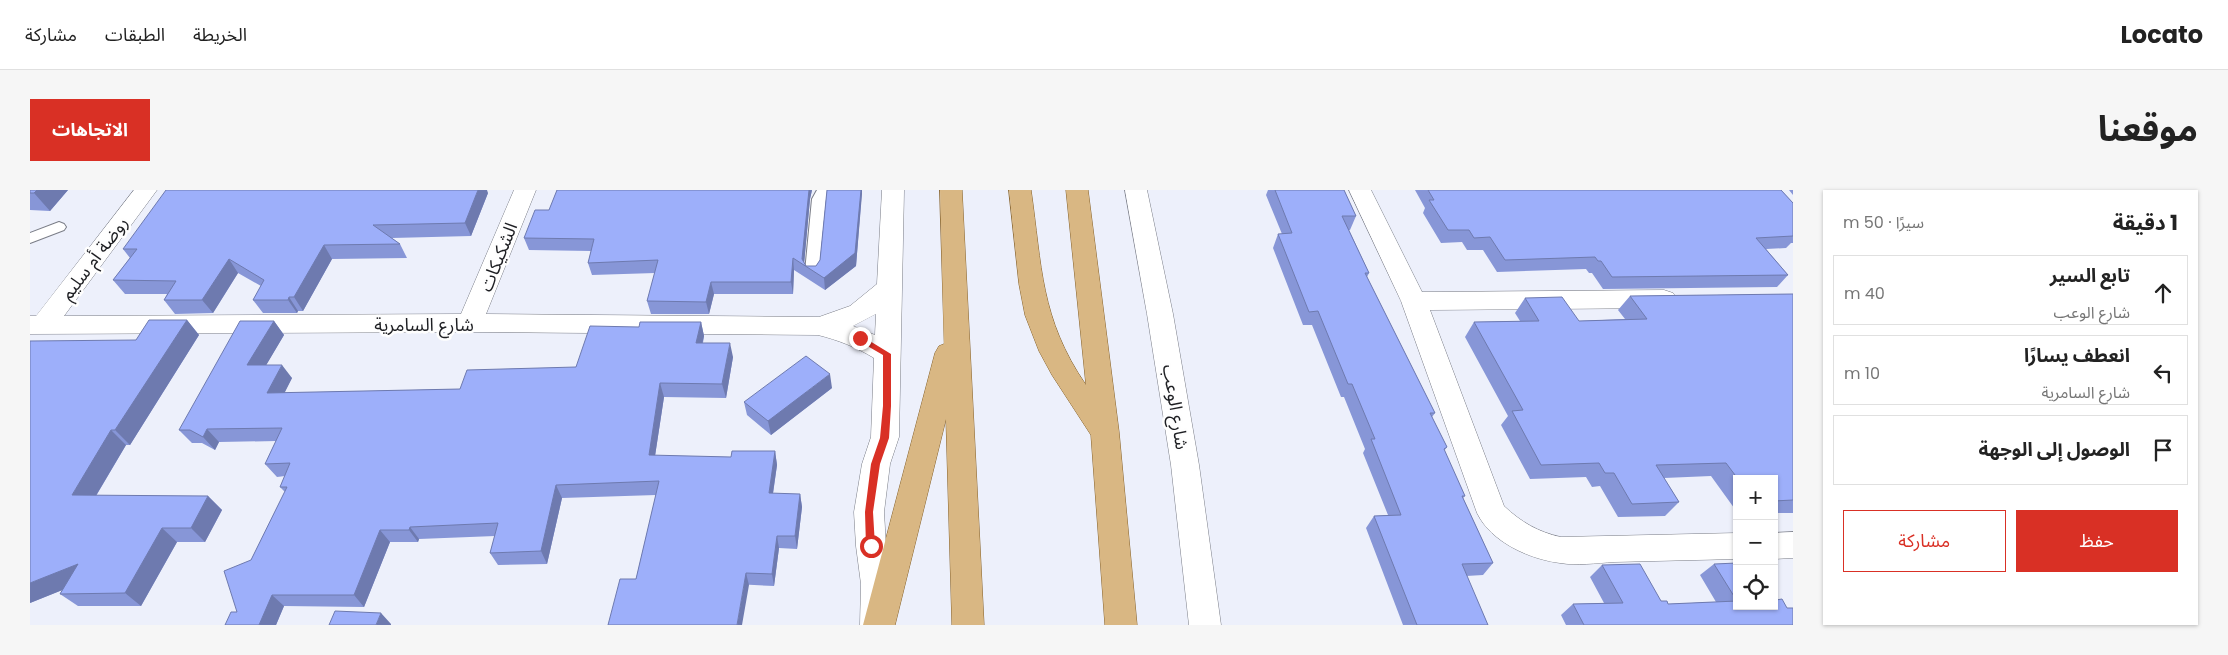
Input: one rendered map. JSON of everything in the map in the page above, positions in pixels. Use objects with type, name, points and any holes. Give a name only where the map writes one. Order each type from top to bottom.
[{"type":"main road","points":[[951,190],[968,625]]},
{"type":"main road","points":[[1020,190],[1034,298],[1044,330],[1058,363],[1079,397],[1105,432]]},
{"type":"main road","points":[[1077,190],[1105,432],[1121,625]]},
{"type":"main road","points":[[877,625],[929,432],[955,322]]},
{"type":"street","name":"روضة أم سليم","points":[[36,325],[146,190]]},
{"type":"street","name":"الشكيكات","points":[[470,324],[525,190]]},
{"type":"street","points":[[877,625],[876,584],[869,512],[876,464],[885,438],[893,190]]},
{"type":"street","name":"شارع الوعب","points":[[1136,190],[1160,314],[1185,465],[1205,625]]},
{"type":"street","points":[[1360,190],[1414,301],[1492,513],[1506,528],[1540,546],[1561,550],[1733,546]]},
{"type":"street","name":"شارع السامرية","points":[[818,326],[843,320],[867,309],[891,285]]},
{"type":"street","points":[[1414,301],[1683,299]]},
{"type":"street","name":"شارع السامرية","points":[[36,325],[470,324],[818,326],[843,331],[860,338],[887,354]]},
{"type":"street","points":[[1778,546],[1793,545]]},
{"type":"lane","points":[[812,272],[819,200],[824,190]]},
{"type":"lane","points":[[30,238],[59,226]]},
{"type":"building","points":[[30,190],[37,190],[34,193],[30,193]]},
{"type":"building","points":[[166,190],[478,190],[465,223],[373,225],[400,244],[324,245],[294,297],[289,297],[288,300],[253,300],[264,280],[229,259],[202,300],[164,300],[176,281],[113,280],[137,249],[123,249]]},
{"type":"building","points":[[557,190],[809,190],[802,259],[806,266],[816,266],[820,260],[827,190],[861,190],[855,253],[824,278],[793,258],[791,282],[711,282],[706,302],[647,301],[658,260],[588,263],[594,239],[524,238],[535,210],[549,210]]},
{"type":"building","points":[[1275,190],[1344,190],[1356,216],[1342,216],[1369,273],[1365,273],[1435,413],[1430,413],[1447,447],[1444,449],[1465,496],[1462,496],[1493,563],[1462,564],[1488,625],[1417,625],[1374,516],[1401,515],[1371,439],[1375,439],[1352,384],[1348,384],[1318,311],[1309,312],[1278,234],[1292,233]]},
{"type":"building","points":[[1428,190],[1781,190],[1793,203],[1793,236],[1756,238],[1788,275],[1612,277],[1601,261],[1598,261],[1595,257],[1505,260],[1490,237],[1474,238],[1469,230],[1448,230],[1429,200],[1434,200]]},
{"type":"building","points":[[1793,294],[1793,500],[1778,501],[1778,475],[1735,475],[1726,463],[1656,465],[1679,502],[1632,504],[1614,473],[1605,473],[1599,463],[1541,465],[1512,411],[1523,410],[1474,322],[1539,321],[1525,298],[1562,297],[1579,321],[1647,319],[1630,296]]},
{"type":"building","points":[[149,320],[187,320],[115,430],[111,430],[72,495],[208,496],[191,528],[162,528],[125,593],[60,594],[78,564],[30,583],[30,341],[136,340]]},
{"type":"building","points":[[240,321],[274,321],[247,365],[282,365],[267,393],[460,389],[467,370],[576,367],[590,326],[639,327],[640,322],[701,322],[696,343],[730,343],[722,384],[660,383],[649,455],[731,457],[732,451],[775,451],[769,493],[800,494],[795,536],[777,536],[772,574],[746,573],[737,625],[608,625],[620,579],[636,579],[659,481],[556,485],[541,551],[490,553],[498,523],[410,527],[409,530],[380,530],[354,595],[272,595],[259,625],[225,625],[231,612],[237,612],[224,571],[251,560],[287,487],[280,487],[290,463],[265,464],[282,428],[207,429],[203,437],[190,430],[179,430]]},
{"type":"building","points":[[806,356],[830,374],[768,421],[744,402]]},
{"type":"building","points":[[1733,563],[1733,595],[1714,564]]},
{"type":"building","points":[[1640,564],[1661,601],[1667,601],[1668,604],[1733,601],[1733,610],[1778,610],[1778,600],[1782,599],[1787,608],[1793,608],[1793,625],[1584,625],[1573,604],[1623,603],[1602,565]]},
{"type":"building","points":[[335,611],[381,613],[376,625],[329,625]]},
{"type":"route","points":[[860,338],[887,354],[885,438],[876,464],[869,512],[871,546]]}]
